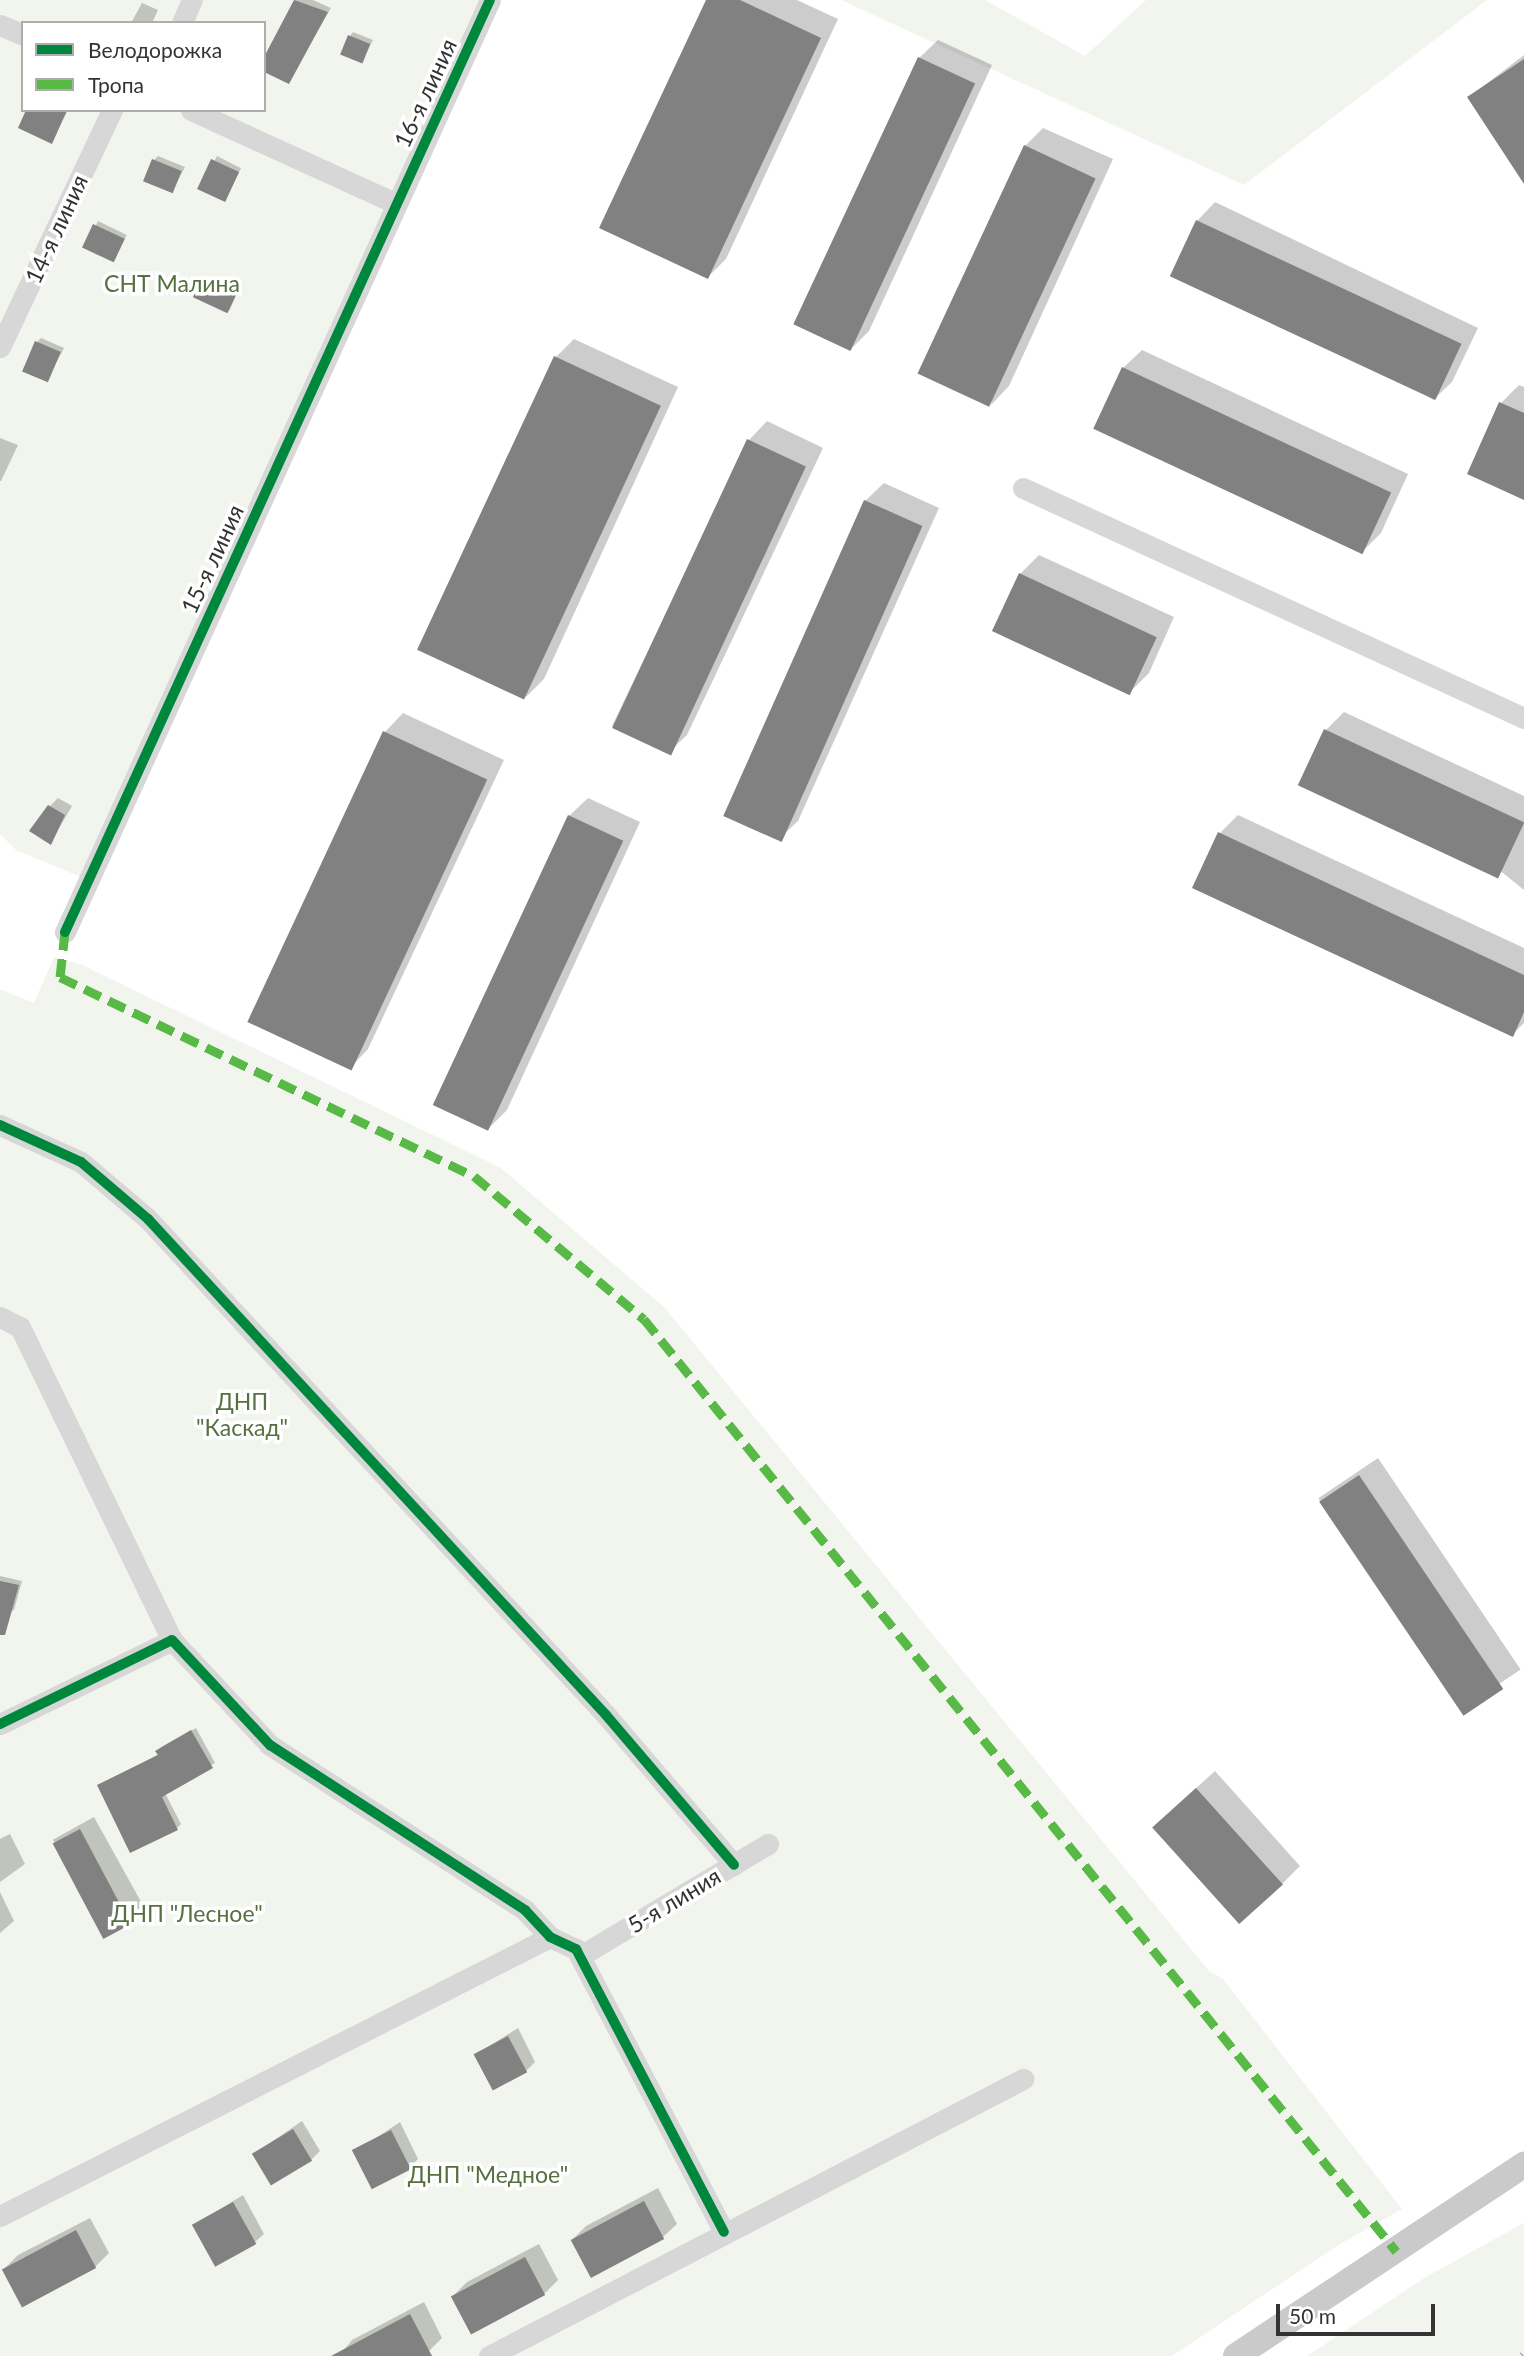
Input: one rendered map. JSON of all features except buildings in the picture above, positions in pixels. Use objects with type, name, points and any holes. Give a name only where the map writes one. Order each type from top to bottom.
[{"type":"main road","points":[[1236,2356],[1524,2165]]},
{"type":"street","points":[[183,21],[192,0]]},
{"type":"street","name":"16-я линия","points":[[397,204],[490,0]]},
{"type":"street","points":[[0,26],[21,34]]},
{"type":"street","name":"14-я линия","points":[[0,347],[111,112]]},
{"type":"street","points":[[195,112],[397,204]]},
{"type":"street","name":"15-я линия","points":[[65,932],[397,204]]},
{"type":"street","points":[[1023,488],[1524,718]]},
{"type":"street","points":[[0,1125],[81,1162],[148,1219],[606,1715],[734,1865]]},
{"type":"street","points":[[0,1317],[20,1327],[172,1640],[270,1745],[526,1910],[551,1937],[576,1949],[724,2232]]},
{"type":"street","points":[[0,1724],[172,1640]]},
{"type":"street","name":"5-я линия","points":[[580,1956],[768,1844]]},
{"type":"street","points":[[0,2216],[551,1937]]},
{"type":"street","points":[[489,2356],[1023,2079]]},
{"type":"green space","name":"СНТ Малина","points":[[0,0],[490,0],[88,880],[16,850],[0,834]]},
{"type":"green space","points":[[841,0],[985,0],[1085,56],[1146,0],[1487,0],[1244,185]]},
{"type":"green space","points":[[54,957],[80,964],[501,1168],[665,1308],[1209,1971],[1223,1979],[1402,2209],[1340,2244],[1172,2356],[0,2356],[0,989],[34,1003]]},
{"type":"green space","points":[[1524,2223],[1524,2356],[1307,2356],[1424,2278]]},
{"type":"marked path","points":[[65,932],[60,977],[474,1176],[644,1319],[1396,2251]]},
{"type":"cycle path","points":[[65,932],[490,0]]},
{"type":"cycle path","points":[[0,1125],[81,1162],[148,1219],[606,1715],[734,1865]]},
{"type":"cycle path","points":[[0,1724],[172,1640],[270,1745],[525,1910],[550,1937],[576,1949],[724,2232]]},
{"type":"park label","name":"ДНП \"Каскад\"","points":[[242,1414]]},
{"type":"park label","name":"ДНП \"Лесное\"","points":[[187,1913]]},
{"type":"park label","name":"ДНП \"Медное\"","points":[[488,2174]]}]
